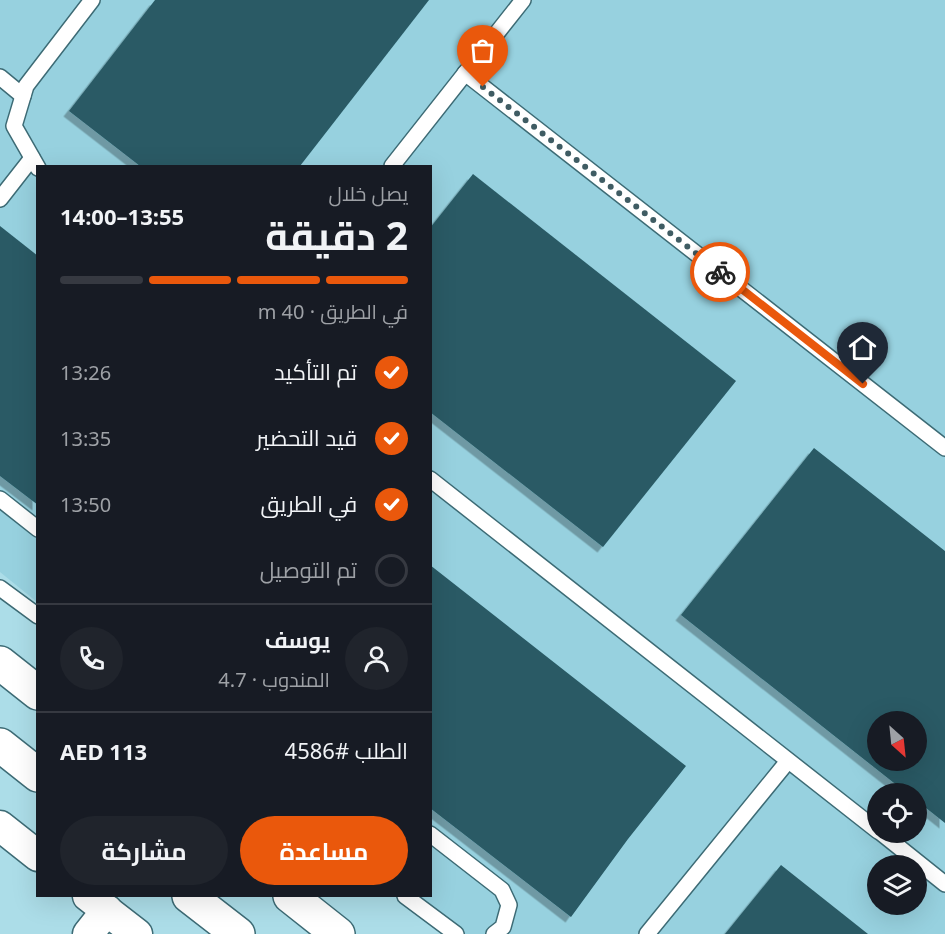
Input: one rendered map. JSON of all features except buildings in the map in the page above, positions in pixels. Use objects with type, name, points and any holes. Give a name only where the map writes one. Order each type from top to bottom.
[{"type":"main road","points":[[0,663],[36,691]]},
{"type":"main road","points":[[0,745],[36,773]]},
{"type":"main road","points":[[190,897],[238,934]]},
{"type":"main road","points":[[291,897],[339,934]]},
{"type":"street","points":[[0,826],[36,854]]},
{"type":"street","points":[[88,934],[97,903],[137,934]]},
{"type":"lane","points":[[0,199],[35,163],[14,126],[26,86],[92,0]]},
{"type":"lane","points":[[393,165],[523,0]]},
{"type":"lane","points":[[465,73],[945,448]]},
{"type":"lane","points":[[0,77],[23,96]]},
{"type":"lane","points":[[432,481],[867,823]]},
{"type":"lane","points":[[0,499],[36,526]]},
{"type":"lane","points":[[0,588],[36,615]]},
{"type":"lane","points":[[647,934],[788,761]]},
{"type":"lane","points":[[432,836],[502,890],[509,905],[503,927],[494,934]]},
{"type":"lane","points":[[893,843],[945,884]]},
{"type":"lane","points":[[406,897],[456,934]]},
{"type":"shaded area","points":[[0,0],[945,0],[945,934],[447,934],[400,897],[432,897],[432,165],[36,165],[36,601],[0,572]]},
{"type":"way so far","points":[[483,87],[720,272]]},
{"type":"route","points":[[720,272],[863,384]]}]
